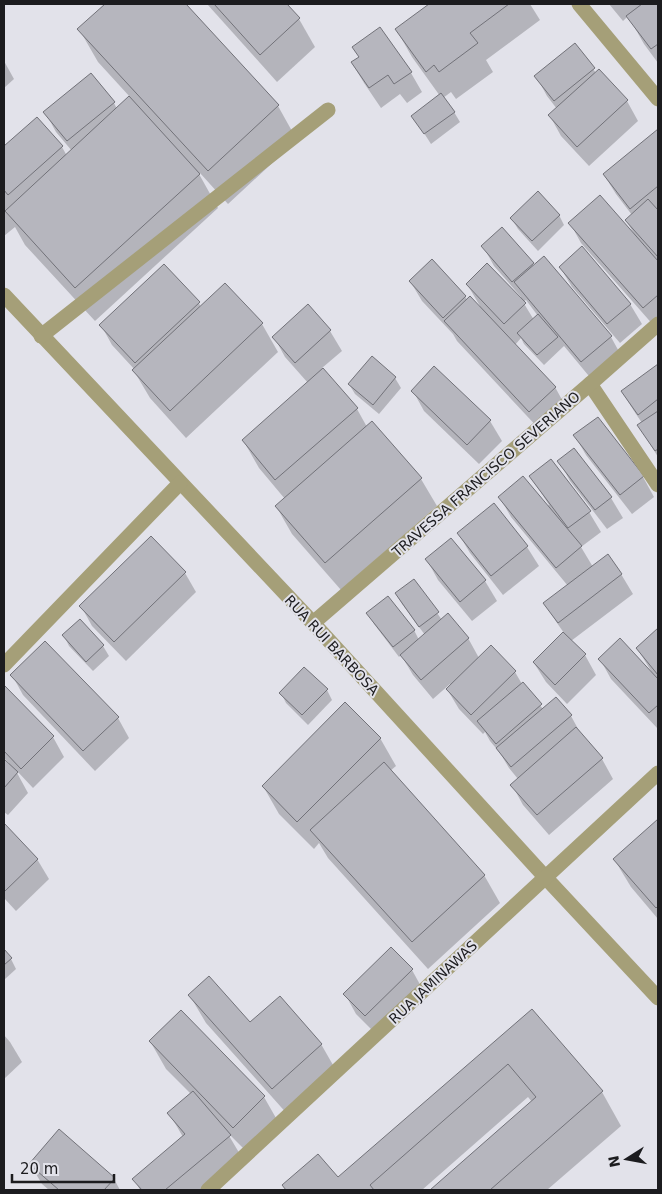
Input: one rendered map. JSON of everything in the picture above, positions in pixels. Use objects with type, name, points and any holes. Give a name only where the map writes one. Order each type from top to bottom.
[{"type":"street","points":[[579,4],[658,99]]},
{"type":"street","points":[[41,336],[328,110]]},
{"type":"street","name":"RUA RUI BARBOSA","points":[[4,295],[313,624],[658,998]]},
{"type":"street","name":"TRAVESSA FRANCISCO SEVERIANO","points":[[313,624],[658,324]]},
{"type":"street","points":[[590,384],[658,485]]},
{"type":"street","points":[[4,665],[180,483]]},
{"type":"street","name":"RUA JAMINAWAS","points":[[208,1190],[658,773]]},
{"type":"building","points":[[105,4],[186,4],[279,105],[208,171],[77,29]]},
{"type":"building","points":[[214,4],[287,4],[300,18],[260,55]]},
{"type":"building","points":[[429,4],[509,4],[470,33],[478,43],[439,72],[434,65],[426,72],[395,29]]},
{"type":"building","points":[[642,4],[658,4],[658,44],[651,49],[626,16]]},
{"type":"building","points":[[380,27],[412,72],[394,84],[388,75],[369,88],[351,62],[359,57],[352,47]]},
{"type":"building","points":[[575,43],[595,68],[554,101],[534,76]]},
{"type":"building","points":[[599,69],[628,100],[577,147],[548,115]]},
{"type":"building","points":[[91,73],[115,102],[67,141],[43,112]]},
{"type":"building","points":[[441,93],[455,112],[424,134],[411,116]]},
{"type":"building","points":[[129,96],[200,174],[75,288],[5,211]]},
{"type":"building","points":[[37,117],[63,146],[8,195],[4,190],[4,146]]},
{"type":"building","points":[[658,129],[658,186],[630,209],[603,174]]},
{"type":"building","points":[[538,191],[560,215],[532,241],[510,218]]},
{"type":"building","points":[[600,195],[658,261],[658,295],[643,308],[568,223]]},
{"type":"building","points":[[648,199],[658,210],[658,257],[625,220]]},
{"type":"building","points":[[502,227],[534,263],[512,282],[481,246]]},
{"type":"building","points":[[582,246],[631,304],[607,324],[559,267]]},
{"type":"building","points":[[544,256],[612,336],[581,362],[514,282]]},
{"type":"building","points":[[432,259],[466,296],[443,318],[409,281]]},
{"type":"building","points":[[487,263],[526,303],[504,324],[466,284]]},
{"type":"building","points":[[164,264],[200,302],[135,363],[99,325]]},
{"type":"building","points":[[225,283],[263,323],[170,411],[132,370]]},
{"type":"building","points":[[470,296],[556,387],[529,412],[444,321]]},
{"type":"building","points":[[308,304],[331,330],[295,363],[272,337]]},
{"type":"building","points":[[538,314],[558,337],[537,355],[517,333]]},
{"type":"building","points":[[372,356],[396,377],[373,405],[348,384]]},
{"type":"building","points":[[658,364],[658,399],[638,415],[621,391]]},
{"type":"building","points":[[434,366],[491,420],[467,445],[411,391]]},
{"type":"building","points":[[323,368],[358,408],[275,480],[242,440]]},
{"type":"building","points":[[658,411],[658,449],[655,451],[637,425]]},
{"type":"building","points":[[598,417],[644,476],[620,495],[573,435]]},
{"type":"building","points":[[372,421],[422,478],[325,563],[275,506]]},
{"type":"building","points":[[574,448],[612,497],[595,510],[557,461]]},
{"type":"building","points":[[551,459],[591,511],[568,528],[529,476]]},
{"type":"building","points":[[523,476],[582,546],[556,568],[498,497]]},
{"type":"building","points":[[494,503],[528,546],[491,576],[457,533]]},
{"type":"building","points":[[151,536],[186,572],[114,642],[79,606]]},
{"type":"building","points":[[451,538],[486,580],[460,602],[425,559]]},
{"type":"building","points":[[608,554],[622,574],[558,623],[543,603]]},
{"type":"building","points":[[414,579],[439,612],[419,627],[395,593]]},
{"type":"building","points":[[388,596],[415,630],[393,647],[366,613]]},
{"type":"building","points":[[448,613],[469,638],[421,680],[400,655]]},
{"type":"building","points":[[80,619],[104,645],[86,662],[62,635]]},
{"type":"building","points":[[658,628],[658,675],[636,648]]},
{"type":"building","points":[[563,632],[586,654],[555,685],[533,662]]},
{"type":"building","points":[[620,638],[658,679],[658,705],[649,713],[598,659]]},
{"type":"building","points":[[45,641],[119,717],[83,751],[10,675]]},
{"type":"building","points":[[491,645],[516,671],[471,715],[446,689]]},
{"type":"building","points":[[304,667],[328,689],[302,715],[279,693]]},
{"type":"building","points":[[523,682],[542,704],[496,744],[477,721]]},
{"type":"building","points":[[4,685],[54,736],[21,769],[4,751]]},
{"type":"building","points":[[556,697],[572,715],[511,767],[496,748]]},
{"type":"building","points":[[345,702],[381,738],[297,822],[262,786]]},
{"type":"building","points":[[576,727],[603,758],[537,815],[510,785]]},
{"type":"building","points":[[4,759],[18,772],[4,788]]},
{"type":"building","points":[[384,762],[485,875],[412,942],[310,830]]},
{"type":"building","points":[[658,819],[658,906],[656,908],[613,859]]},
{"type":"building","points":[[4,823],[38,859],[4,892]]},
{"type":"building","points":[[391,947],[413,969],[365,1016],[343,994]]},
{"type":"building","points":[[4,949],[12,958],[4,965]]},
{"type":"building","points":[[209,976],[250,1022],[280,996],[322,1044],[272,1089],[188,995]]},
{"type":"building","points":[[532,1009],[603,1091],[490,1190],[430,1190],[536,1097],[508,1064],[370,1185],[374,1190],[286,1190],[282,1185],[318,1154],[338,1177]]},
{"type":"building","points":[[181,1010],[265,1096],[233,1128],[149,1041]]},
{"type":"building","points":[[193,1091],[231,1135],[165,1190],[142,1190],[132,1179],[185,1134],[167,1113]]},
{"type":"building","points":[[59,1129],[115,1178],[104,1190],[59,1190],[29,1164]]}]
